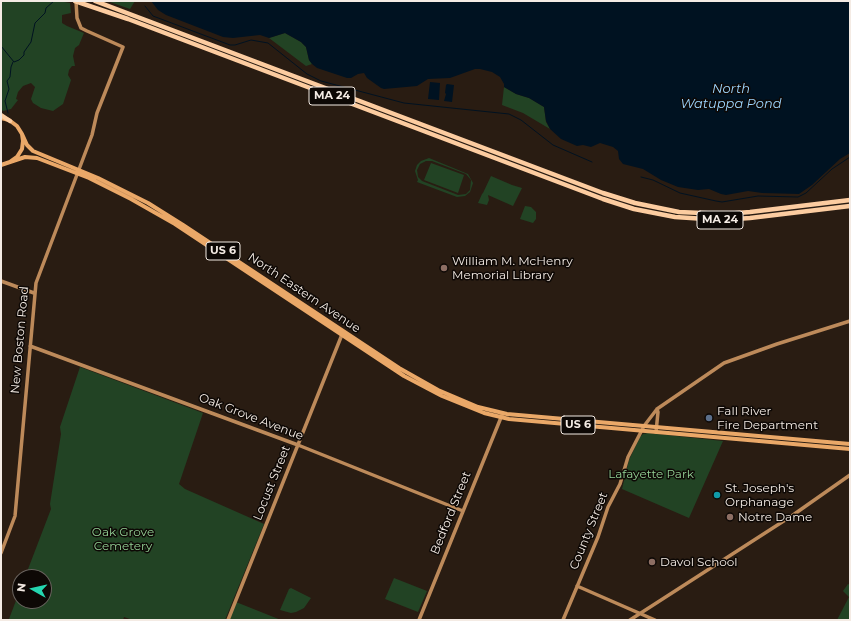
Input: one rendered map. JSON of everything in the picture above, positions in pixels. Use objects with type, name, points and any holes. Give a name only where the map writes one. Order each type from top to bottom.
[{"type":"highway","name":"MA 24","points":[[76,1],[128,19],[622,206],[671,217],[704,220],[746,218],[850,206]]},
{"type":"highway","name":"MA 24","points":[[95,1],[593,189],[647,206],[704,214],[745,212],[850,200]]},
{"type":"highway","points":[[1,115],[10,121]]},
{"type":"main road","name":"US 6","points":[[1,118],[10,121],[17,126],[27,145],[33,151],[78,172]]},
{"type":"main road","points":[[1,166],[9,163],[17,157],[21,151],[23,141],[22,134]]},
{"type":"main road","name":"US 6","points":[[9,163],[23,157],[33,157],[78,172]]},
{"type":"main road","name":"North Eastern Avenue","points":[[78,172],[156,213],[342,333],[426,384],[472,405],[501,416]]},
{"type":"main road","name":"US 6","points":[[501,416],[850,448]]},
{"type":"main road","name":"US 6","points":[[656,430],[850,444]]},
{"type":"street","name":"New Boston Road","points":[[1,553],[15,516],[34,293],[37,277],[92,135],[97,113],[124,47],[86,31],[79,25],[76,1]]},
{"type":"street","points":[[1,281],[34,293]]},
{"type":"street","name":"County Street","points":[[563,620],[599,535],[608,507],[620,484],[628,457],[643,428],[657,409],[724,363],[777,344],[850,321]]},
{"type":"street","name":"Locust Street","points":[[228,620],[342,333]]},
{"type":"street","name":"Oak Grove Avenue","points":[[30,346],[298,445],[463,511]]},
{"type":"street","points":[[656,430],[657,409]]},
{"type":"street","name":"Bedford Street","points":[[419,620],[501,416]]},
{"type":"street","points":[[630,620],[793,515],[850,475]]},
{"type":"street","points":[[577,586],[655,620]]},
{"type":"green space","points":[[1,1],[59,1],[70,3],[71,13],[62,15],[62,23],[84,33],[79,45],[75,48],[73,56],[75,66],[72,66],[69,70],[68,75],[71,80],[63,104],[53,111],[41,108],[33,103],[31,99],[35,87],[31,83],[23,86],[18,92],[16,99],[18,100],[11,109],[3,111],[1,109]]},
{"type":"green space","points":[[107,1],[135,1],[130,9]]},
{"type":"green space","points":[[285,33],[301,42],[306,47],[309,60],[312,64],[306,66],[269,38]]},
{"type":"green space","points":[[504,87],[516,94],[529,98],[544,107],[546,122],[550,129],[523,113],[502,105]]},
{"type":"green space","points":[[429,158],[468,174],[473,183],[470,192],[465,196],[457,197],[417,182],[418,180],[415,171],[417,165],[421,161]],"holes":[[[426,161],[432,161],[466,174],[471,180],[470,190],[466,194],[458,195],[422,181],[418,177],[417,170],[420,164]]]},
{"type":"green space","points":[[431,163],[464,175],[458,193],[424,180]]},
{"type":"green space","points":[[491,176],[522,188],[513,206],[488,195],[489,200],[487,205],[478,203]]},
{"type":"green space","points":[[525,206],[531,207],[536,212],[536,219],[533,223],[520,219]]},
{"type":"green space","name":"Oak Grove Cemetery","points":[[80,367],[203,413],[179,484],[185,489],[264,524],[225,620],[133,620],[124,617],[123,620],[9,619],[13,609],[52,609],[52,569],[28,569],[51,509],[50,504],[61,434],[60,427]]},
{"type":"green space","name":"Lafayette Park","points":[[648,433],[723,441],[689,518],[622,489],[629,460],[640,437],[643,434]]},
{"type":"green space","points":[[394,578],[427,591],[418,612],[385,599]]},
{"type":"green space","points":[[848,584],[850,585],[850,620],[837,620],[849,597],[843,591]]},
{"type":"green space","points":[[291,588],[311,598],[304,608],[291,613],[280,610],[289,589]]},
{"type":"green space","points":[[236,602],[281,620],[229,620]]},
{"type":"water","name":"North Watuppa Pond","points":[[151,1],[850,1],[850,153],[840,159],[812,185],[799,194],[748,191],[726,195],[709,189],[698,190],[678,187],[661,180],[643,169],[623,164],[619,159],[618,151],[613,147],[600,143],[591,147],[583,145],[577,146],[561,139],[550,129],[546,121],[544,107],[529,98],[516,94],[504,87],[500,77],[492,72],[475,69],[450,78],[428,79],[417,86],[384,89],[367,78],[364,73],[347,78],[317,68],[309,60],[306,47],[301,42],[285,33],[269,38],[260,35],[233,38],[223,37],[166,15],[158,10]]},
{"type":"water","points":[[430,82],[440,83],[439,100],[428,99]]},
{"type":"water","points":[[447,84],[454,85],[452,102],[444,101]]},
{"type":"waterway","points":[[1,46],[14,62],[19,60],[24,55],[24,52],[31,42],[35,23],[45,13],[46,8],[54,1]]},
{"type":"waterway","points":[[145,6],[153,16],[230,45],[251,40],[268,43],[307,74],[321,81],[404,103],[509,114],[521,120],[553,145],[592,162]]},
{"type":"waterway","points":[[8,113],[5,101],[9,89],[7,81],[10,77],[13,62]]},
{"type":"waterway","points":[[641,177],[653,180],[680,193],[722,202],[758,196],[798,197],[806,193],[832,169],[850,157]]},
{"type":"place","name":"William M. McHenry Memorial Library","points":[[444,268]]},
{"type":"place","name":"Fall River Fire Department","points":[[709,418]]},
{"type":"place","name":"St. Joseph's Orphanage","points":[[717,495]]},
{"type":"place","name":"Notre Dame","points":[[730,517]]},
{"type":"place","name":"Davol School","points":[[652,562]]}]
